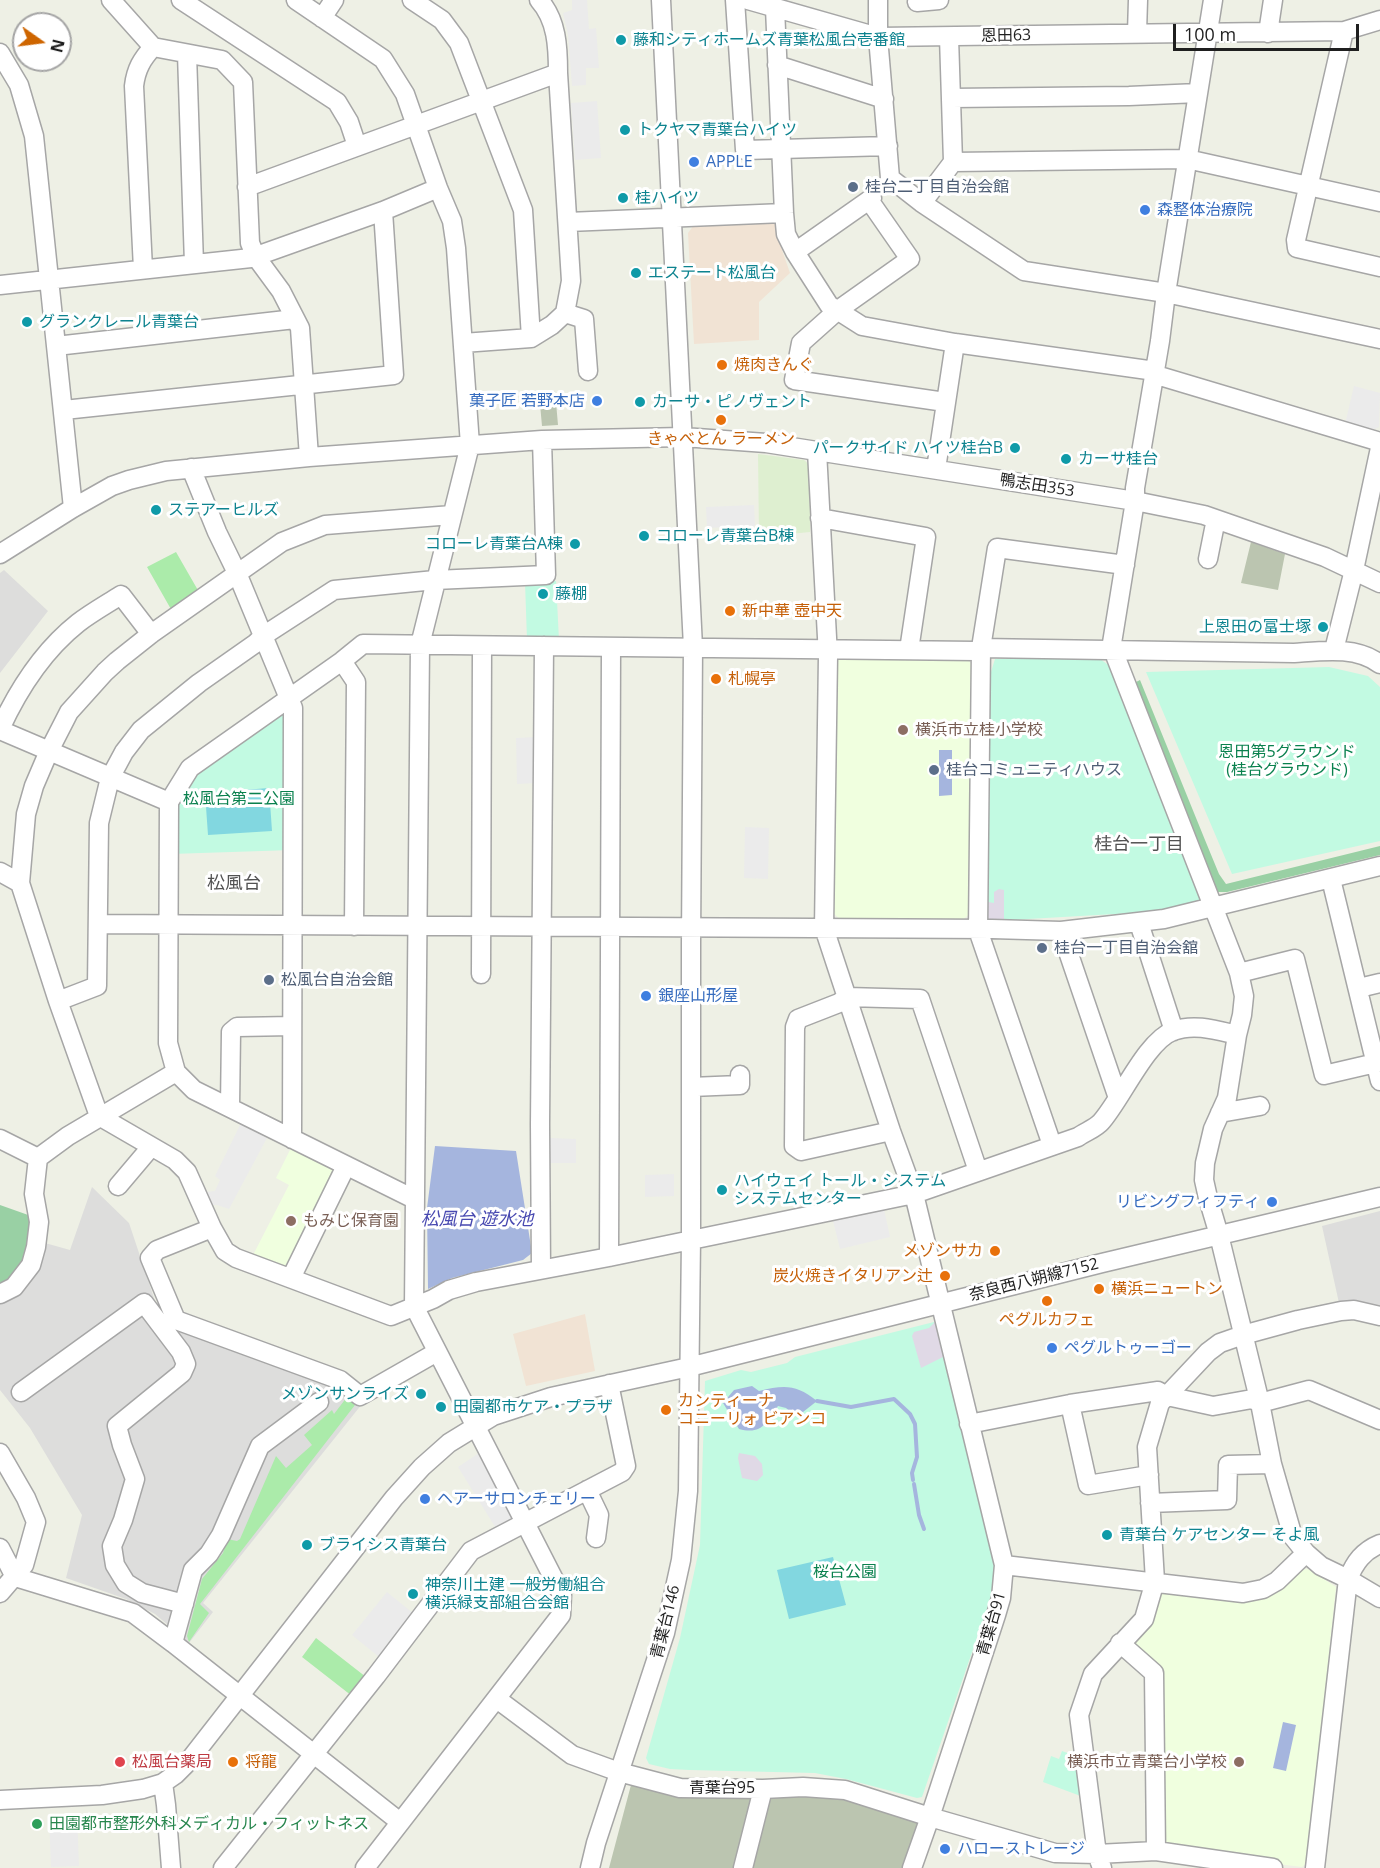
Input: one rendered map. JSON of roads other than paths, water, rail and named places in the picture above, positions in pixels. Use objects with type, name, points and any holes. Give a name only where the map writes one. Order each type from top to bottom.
[{"type":"street","points":[[111,0],[153,47],[222,60],[243,82],[249,243],[256,257],[281,291],[300,328],[309,457]]},
{"type":"street","points":[[181,0],[337,102],[349,122],[357,146]]},
{"type":"street","points":[[296,0],[383,59],[405,94],[452,221],[456,248],[470,445],[420,645],[414,1305],[562,1594],[561,1615],[365,1868]]},
{"type":"street","points":[[322,18],[334,0]]},
{"type":"street","points":[[412,0],[442,20],[459,43],[523,210],[531,338]]},
{"type":"street","points":[[463,343],[531,338],[552,325],[565,313],[571,281],[558,48],[554,24],[539,0]]},
{"type":"street","name":"青葉台146","points":[[591,1868],[596,1843],[665,1633],[681,1560],[688,1491],[692,1239],[693,647],[661,0]]},
{"type":"street","points":[[735,0],[745,150],[888,146]]},
{"type":"street","name":"恩田63","points":[[748,0],[878,37],[1344,31],[1380,20]]},
{"type":"street","points":[[878,0],[878,37],[890,182],[1024,271],[1166,293],[1380,339]]},
{"type":"street","points":[[917,2],[939,0]]},
{"type":"street","points":[[1137,33],[1138,0]]},
{"type":"street","points":[[1213,0],[1112,643],[1239,973],[1244,996],[1227,1098],[1210,1140],[1204,1180],[1260,1403],[1272,1464],[1293,1536],[1306,1553],[1321,1566],[1380,1598]]},
{"type":"street","points":[[1268,33],[1273,0]]},
{"type":"street","points":[[775,8],[786,234],[829,305],[862,326],[955,343],[1148,370],[1153,374],[1380,442]]},
{"type":"street","points":[[1344,31],[1296,240],[1297,248],[1380,267]]},
{"type":"street","points":[[922,203],[953,162],[949,37]]},
{"type":"street","points":[[143,269],[134,86],[136,72],[143,57],[153,47]]},
{"type":"street","points":[[187,54],[194,264]]},
{"type":"street","points":[[2,58],[19,85],[34,136],[73,508]]},
{"type":"street","points":[[777,65],[884,99]]},
{"type":"street","points":[[247,187],[558,73]]},
{"type":"street","points":[[952,98],[1197,93]]},
{"type":"street","points":[[953,162],[1187,159],[1380,202]]},
{"type":"street","points":[[0,285],[256,257],[383,211],[438,188]]},
{"type":"street","points":[[795,252],[871,199],[910,259],[838,310],[801,343],[794,380],[945,402]]},
{"type":"street","points":[[64,410],[394,375],[383,211]]},
{"type":"street","points":[[568,222],[784,213]]},
{"type":"street","points":[[565,313],[584,319],[588,371]]},
{"type":"street","points":[[56,346],[295,319]]},
{"type":"street","points":[[936,469],[955,343]]},
{"type":"street","name":"鴨志田353","points":[[0,554],[112,486],[166,471],[470,445],[650,436],[765,443],[1135,501],[1216,519],[1325,557],[1380,583]]},
{"type":"street","points":[[58,1001],[97,986],[99,823],[110,778],[124,752],[141,730],[199,683],[263,636],[334,590],[435,580],[546,575],[542,440]]},
{"type":"street","points":[[1334,650],[1380,448]]},
{"type":"street","name":"青葉台91","points":[[817,451],[828,656],[824,928],[914,1194],[1004,1565],[1001,1598],[912,1868]]},
{"type":"street","points":[[190,468],[293,708],[292,1139]]},
{"type":"street","points":[[452,515],[326,525],[282,542],[151,634],[105,672],[69,712],[34,786],[26,814],[20,883],[58,1001],[99,1116],[175,1160],[187,1172],[225,1251],[236,1258],[390,1316],[449,1290],[476,1282],[914,1194],[1078,1137],[1100,1124],[1153,1047],[1174,1030],[1206,1027],[1237,1035]]},
{"type":"street","points":[[820,518],[926,537],[909,650]]},
{"type":"street","points":[[1208,559],[1216,519]]},
{"type":"street","points":[[1052,1145],[978,930],[981,648],[997,548],[1125,565]]},
{"type":"street","points":[[151,634],[121,595],[77,623],[41,660],[0,729],[169,802]]},
{"type":"street","points":[[414,1199],[194,1090],[176,1072],[168,1042],[169,802],[190,768],[363,644],[975,651],[981,648],[1294,652],[1334,650],[1371,658],[1380,664]]},
{"type":"street","points":[[481,974],[482,646]]},
{"type":"street","points":[[541,1269],[544,646]]},
{"type":"street","points":[[609,1257],[611,648]]},
{"type":"street","points":[[342,661],[356,682],[354,926]]},
{"type":"street","points":[[98,924],[541,925],[1061,931],[1164,920],[1380,866]]},
{"type":"street","points":[[0,872],[20,883]]},
{"type":"street","points":[[1239,973],[1295,959],[1324,1075],[1378,1068],[1332,879]]},
{"type":"street","points":[[1139,923],[1174,1030]]},
{"type":"street","points":[[1061,931],[1118,1098]]},
{"type":"street","points":[[1359,988],[1380,983]]},
{"type":"street","points":[[891,1131],[801,1151],[794,1146],[795,1027],[798,1019],[839,1003],[847,997],[920,999],[978,1171]]},
{"type":"street","points":[[230,1107],[231,1032],[237,1027],[292,1026]]},
{"type":"street","points":[[0,1294],[14,1287],[31,1265],[34,1256],[39,1222],[34,1194],[38,1158],[99,1116],[176,1072]]},
{"type":"street","points":[[691,1087],[740,1085]]},
{"type":"street","points":[[1220,1113],[1260,1106]]},
{"type":"street","points":[[0,1139],[38,1158]]},
{"type":"street","points":[[118,1186],[151,1147]]},
{"type":"street","points":[[291,1278],[346,1166]]},
{"type":"street","name":"奈良西八朔線7152","points":[[163,1783],[188,1762],[394,1498],[422,1467],[449,1443],[493,1416],[551,1397],[689,1367],[1380,1197]]},
{"type":"street","points":[[212,1228],[157,1250],[150,1258],[176,1320],[340,1380],[360,1395],[437,1352]]},
{"type":"street","points":[[21,1392],[144,1303],[181,1352],[186,1364],[182,1373],[117,1426],[135,1479],[123,1520],[112,1546],[116,1564],[126,1583],[142,1593],[184,1604]]},
{"type":"street","points":[[1099,1861],[1079,1715],[1093,1674],[1144,1618],[1155,1581],[1147,1447],[1160,1403],[1208,1352],[1220,1343],[1298,1320],[1341,1311],[1354,1310],[1380,1316]]},
{"type":"street","points":[[223,1868],[314,1755],[471,1551],[622,1472],[626,1466],[609,1384]]},
{"type":"street","points":[[969,1424],[1070,1404],[1158,1391],[1167,1396],[1213,1407],[1252,1399],[1260,1403],[1308,1390],[1380,1420]]},
{"type":"street","points":[[174,1642],[193,1570],[209,1554],[221,1535],[261,1446],[319,1402]]},
{"type":"street","points":[[1070,1404],[1088,1485],[1149,1475]]},
{"type":"street","points":[[0,1453],[26,1498],[36,1522],[24,1565],[0,1593]]},
{"type":"street","points":[[1150,1503],[1227,1500],[1228,1465],[1272,1464]]},
{"type":"street","points":[[587,1490],[599,1515],[596,1538]]},
{"type":"street","points":[[1315,1868],[1348,1579],[1361,1555],[1380,1544]]},
{"type":"street","points":[[0,1548],[15,1577],[133,1613],[174,1642],[400,1822]]},
{"type":"street","points":[[1004,1565],[1243,1593],[1263,1589],[1277,1581],[1306,1553]]},
{"type":"street","points":[[1120,1643],[1154,1673],[1156,1851]]},
{"type":"street","name":"青葉台95","points":[[497,1699],[572,1755],[619,1772],[680,1788],[802,1787],[845,1790],[1055,1853],[1099,1861],[1156,1851],[1273,1868]]},
{"type":"street","points":[[0,1800],[102,1795],[143,1789],[163,1783],[171,1868]]},
{"type":"street","points":[[743,1868],[763,1789]]},
{"type":"water","points":[[939,750],[952,750],[952,795],[939,796]]},
{"type":"water","name":"松風台 遊水池","points":[[435,1146],[516,1151],[532,1253],[523,1260],[452,1278],[428,1289],[427,1208]]},
{"type":"water","points":[[752,1386],[759,1391],[790,1387],[803,1391],[817,1401],[803,1412],[793,1414],[786,1408],[778,1406],[763,1426],[758,1429],[739,1429],[723,1403],[734,1390]]},
{"type":"water","points":[[1283,1722],[1296,1725],[1286,1771],[1273,1768]]},
{"type":"waterway","points":[[817,1401],[851,1407],[894,1399],[910,1414],[915,1424],[917,1457],[912,1473],[913,1480]]},
{"type":"waterway","points":[[914,1484],[919,1515],[924,1529]]},
{"type":"place","name":"藤和シティホームズ青葉松風台壱番館","points":[[621,40]]},
{"type":"place","name":"トクヤマ青葉台ハイツ","points":[[625,130]]},
{"type":"place","name":"APPLE","points":[[694,162]]},
{"type":"place","name":"桂台二丁目自治会館","points":[[853,187]]},
{"type":"place","name":"桂ハイツ","points":[[623,198]]},
{"type":"place","name":"森整体治療院","points":[[1145,210]]},
{"type":"place","name":"エステート松風台","points":[[636,273]]},
{"type":"place","name":"グランクレール青葉台","points":[[27,322]]},
{"type":"place","name":"焼肉きんぐ","points":[[722,365]]},
{"type":"place","name":"菓子匠 若野本店","points":[[597,401]]},
{"type":"place","name":"カーサ・ピノヴェント","points":[[640,402]]},
{"type":"place","name":"きゃべとん ラーメン","points":[[721,420]]},
{"type":"place","name":"パークサイド ハイツ桂台B","points":[[1015,448]]},
{"type":"place","name":"カーサ桂台","points":[[1066,459]]},
{"type":"place","name":"ステアーヒルズ","points":[[156,510]]},
{"type":"place","name":"コローレ青葉台B棟","points":[[644,536]]},
{"type":"place","name":"コローレ青葉台A棟","points":[[575,544]]},
{"type":"place","name":"藤棚","points":[[543,594]]},
{"type":"place","name":"新中華 壺中天","points":[[730,611]]},
{"type":"place","name":"上恩田の富士塚","points":[[1323,627]]},
{"type":"place","name":"札幌亭","points":[[716,679]]},
{"type":"place","name":"横浜市立桂小学校","points":[[903,730]]},
{"type":"place","name":"桂台コミュニティハウス","points":[[934,770]]},
{"type":"place","name":"桂台一丁目自治会舘","points":[[1042,948]]},
{"type":"place","name":"松風台自治会館","points":[[269,980]]},
{"type":"place","name":"銀座山形屋","points":[[646,996]]},
{"type":"place","name":"ハイウェイ トール・システム システムセンター","points":[[722,1190]]},
{"type":"place","name":"リビングフィフティ","points":[[1272,1202]]},
{"type":"place","name":"もみじ保育園","points":[[291,1221]]},
{"type":"place","name":"メゾンサカ","points":[[995,1251]]},
{"type":"place","name":"炭火焼きイタリアン辻","points":[[945,1276]]},
{"type":"place","name":"横浜ニュートン","points":[[1099,1289]]},
{"type":"place","name":"ペグルカフェ","points":[[1047,1301]]},
{"type":"place","name":"ペグルトゥーゴー","points":[[1052,1348]]},
{"type":"place","name":"メゾンサンライズ","points":[[421,1394]]},
{"type":"place","name":"田園都市ケア・プラザ","points":[[441,1407]]},
{"type":"place","name":"カンティーナ コニーリォ ビアンコ","points":[[666,1410]]},
{"type":"place","name":"ヘアーサロンチェリー","points":[[425,1499]]},
{"type":"place","name":"青葉台 ケアセンター そよ風","points":[[1107,1535]]},
{"type":"place","name":"ブライシス青葉台","points":[[307,1545]]},
{"type":"place","name":"神奈川土建 一般労働組合 横浜緑支部組合会館","points":[[413,1594]]},
{"type":"place","name":"松風台薬局","points":[[120,1762]]},
{"type":"place","name":"将龍","points":[[233,1762]]},
{"type":"place","name":"横浜市立青葉台小学校","points":[[1239,1762]]},
{"type":"place","name":"田園都市整形外科メディカル・フィットネス","points":[[37,1824]]},
{"type":"place","name":"ハローストレージ","points":[[945,1849]]},
{"type":"district","name":"桂台一丁目","points":[[1139,845]]},
{"type":"district","name":"松風台","points":[[234,884]]},
{"type":"park label","name":"恩田第5グラウンド (桂台グラウンド)","points":[[1287,761]]},
{"type":"park label","name":"松風台第二公園","points":[[239,799]]},
{"type":"park label","name":"桜台公園","points":[[845,1572]]}]
